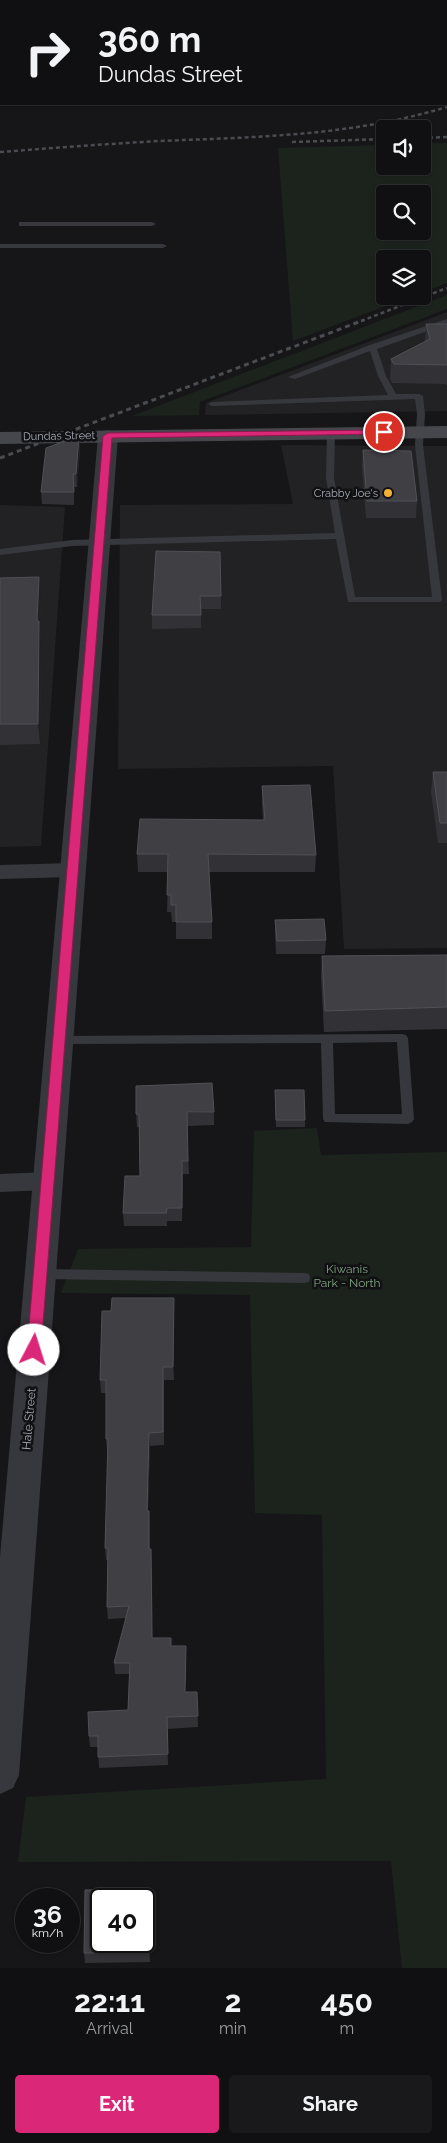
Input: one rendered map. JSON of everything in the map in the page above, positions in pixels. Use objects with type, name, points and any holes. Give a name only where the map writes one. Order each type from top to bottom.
[{"type":"main road","name":"Dundas Street","points":[[0,438],[331,432],[447,432]]},
{"type":"street","name":"Hale Street","points":[[0,1775],[6,1636],[48,1181],[108,436]]},
{"type":"street","points":[[0,872],[73,870]]},
{"type":"street","points":[[0,1182],[48,1181]]},
{"type":"lane","points":[[22,224],[74,236],[164,246]]},
{"type":"lane","points":[[0,246],[152,224]]},
{"type":"lane","points":[[292,377],[447,321]]},
{"type":"lane","points":[[374,347],[382,376],[393,397]]},
{"type":"lane","points":[[212,404],[419,396],[421,414],[419,432],[437,600],[351,600],[330,478],[331,432]]},
{"type":"lane","points":[[0,552],[100,542],[340,536]]},
{"type":"lane","points":[[59,1040],[327,1038],[402,1038],[408,1119],[329,1119],[327,1038]]},
{"type":"lane","points":[[40,1274],[304,1278]]},
{"type":"shaded area","points":[[447,312],[447,411],[205,415],[206,403]]},
{"type":"shaded area","points":[[281,445],[447,446],[447,948],[344,949],[333,766],[118,769],[120,505],[293,504]]},
{"type":"shaded area","points":[[0,505],[65,507],[41,846],[0,847]]},
{"type":"green space","points":[[431,143],[447,143],[447,283],[431,289],[431,250],[376,250],[376,305],[388,305],[293,341],[278,148],[376,145],[376,175],[431,175]]},
{"type":"green space","points":[[447,295],[447,309],[200,402],[199,415],[132,416],[421,305],[431,305],[431,301]]},
{"type":"green space","name":"Kiwanis Park - North","points":[[317,1128],[321,1155],[447,1152],[447,1968],[402,1968],[391,1861],[18,1862],[26,1797],[326,1779],[322,1515],[255,1513],[250,1295],[61,1293],[78,1249],[251,1247],[254,1131]]},
{"type":"building","points":[[426,324],[447,324],[447,365],[394,364],[391,359],[430,339]]},
{"type":"building","points":[[79,436],[76,474],[73,474],[74,492],[41,492],[46,448]]},
{"type":"building","name":"Crabby Joe's","points":[[363,450],[411,451],[417,501],[367,501]]},
{"type":"building","points":[[156,551],[220,552],[221,596],[200,596],[201,615],[152,615]]},
{"type":"building","points":[[39,577],[37,621],[39,621],[38,724],[0,724],[0,578]]},
{"type":"building","points":[[433,772],[447,772],[447,823],[440,823]]},
{"type":"building","points":[[310,785],[316,855],[208,854],[212,922],[176,922],[176,905],[171,905],[171,895],[167,895],[168,854],[137,854],[140,819],[265,820],[262,786]]},
{"type":"building","points":[[324,919],[326,940],[277,941],[275,920]]},
{"type":"building","points":[[447,955],[447,1007],[325,1011],[322,956]]},
{"type":"building","points":[[212,1083],[214,1112],[187,1112],[188,1161],[182,1161],[182,1208],[167,1208],[166,1213],[123,1213],[125,1176],[140,1176],[139,1114],[136,1114],[136,1086]]},
{"type":"building","points":[[275,1090],[304,1090],[305,1120],[276,1120]]},
{"type":"building","points":[[112,1298],[174,1298],[173,1367],[163,1367],[163,1432],[149,1433],[147,1511],[149,1511],[149,1549],[151,1549],[152,1638],[171,1638],[171,1646],[186,1646],[185,1692],[197,1692],[198,1716],[167,1717],[168,1754],[98,1757],[98,1736],[89,1736],[88,1712],[128,1710],[130,1663],[114,1663],[129,1606],[107,1607],[108,1548],[105,1548],[108,1439],[106,1439],[106,1380],[100,1380],[102,1311],[111,1311]]},
{"type":"building","points":[[85,1890],[90,1890],[90,1953],[84,1953]]},
{"type":"railway","points":[[0,152],[304,133],[375,124],[447,107]]},
{"type":"railway","points":[[431,138],[447,137]]},
{"type":"railway","points":[[292,142],[376,139]]},
{"type":"railway","points":[[361,321],[447,288]]},
{"type":"railway","points":[[0,458],[364,320]]},
{"type":"place","name":"Crabby Joe's","points":[[388,493]]},
{"type":"route","points":[[34,1350],[108,436],[384,432]]}]
